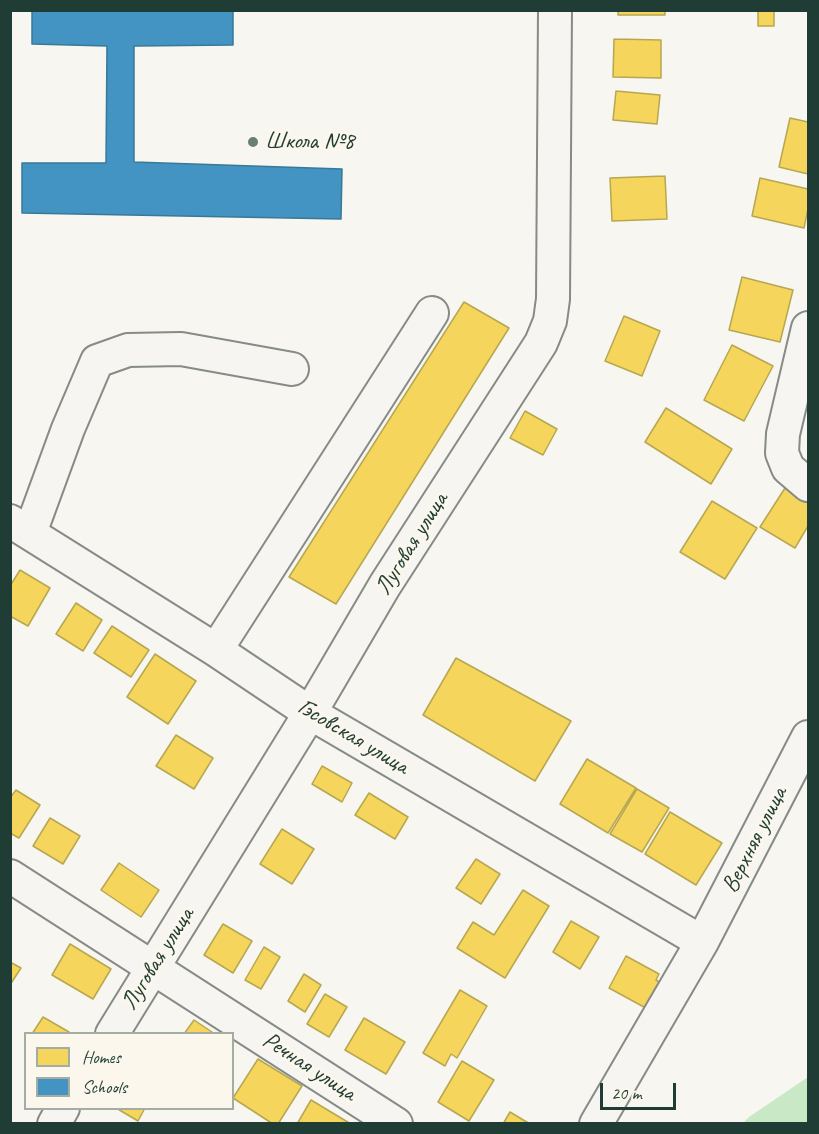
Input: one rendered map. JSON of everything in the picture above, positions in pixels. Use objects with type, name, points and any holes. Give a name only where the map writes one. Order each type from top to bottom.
[{"type":"street","name":"Луговая улица","points":[[112,1032],[310,713],[385,585],[541,343],[550,321],[553,299],[555,10]]},
{"type":"street","points":[[216,650],[432,313]]},
{"type":"street","points":[[808,328],[783,434],[782,453],[788,468],[808,484]]},
{"type":"street","points":[[20,527],[68,429],[97,361],[128,350],[181,349],[292,369]]},
{"type":"street","name":"Гэсовская улица","points":[[20,527],[216,650],[310,713],[702,942]]},
{"type":"street","name":"Верхняя улица","points":[[596,1124],[702,942],[808,737]]},
{"type":"street","name":"Речная улица","points":[[10,876],[396,1124]]},
{"type":"street","points":[[54,1124],[62,1110]]},
{"type":"green space","points":[[808,1077],[808,1123],[743,1123],[749,1117]]},
{"type":"building: Homes","points":[[618,10],[665,10],[665,15],[618,15]]},
{"type":"building: Homes","points":[[758,10],[774,10],[774,26],[758,26]]},
{"type":"building: Homes","points":[[614,39],[661,40],[661,78],[613,77]]},
{"type":"building: Homes","points":[[616,91],[660,95],[657,124],[613,120]]},
{"type":"building: Homes","points":[[790,118],[808,122],[808,174],[779,167]]},
{"type":"building: Homes","points":[[665,176],[667,219],[612,221],[610,178]]},
{"type":"building: Homes","points":[[760,178],[808,189],[808,209],[804,228],[752,216]]},
{"type":"building: Homes","points":[[742,277],[793,290],[780,342],[729,330]]},
{"type":"building: Homes","points":[[464,302],[509,328],[336,604],[289,577]]},
{"type":"building: Homes","points":[[624,316],[660,331],[642,376],[605,361]]},
{"type":"building: Homes","points":[[732,345],[773,366],[744,421],[704,400]]},
{"type":"building: Homes","points":[[666,408],[732,449],[711,484],[645,442]]},
{"type":"building: Homes","points":[[525,411],[557,429],[543,455],[510,438]]},
{"type":"building: Homes","points":[[785,488],[808,503],[808,526],[795,548],[760,527]]},
{"type":"building: Homes","points":[[712,501],[757,528],[725,579],[680,552]]},
{"type":"building: Homes","points":[[20,570],[50,588],[28,626],[10,616],[10,586]]},
{"type":"building: Homes","points":[[76,603],[102,620],[83,651],[56,634]]},
{"type":"building: Homes","points":[[112,626],[149,650],[131,677],[94,653]]},
{"type":"building: Homes","points":[[155,654],[196,681],[168,724],[127,697]]},
{"type":"building: Homes","points":[[456,658],[571,721],[535,781],[423,715]]},
{"type":"building: Homes","points":[[176,735],[213,758],[194,789],[156,766]]},
{"type":"building: Homes","points":[[587,759],[636,788],[608,833],[560,804]]},
{"type":"building: Homes","points":[[322,766],[352,783],[342,802],[312,784]]},
{"type":"building: Homes","points":[[637,789],[669,808],[642,852],[610,834]]},
{"type":"building: Homes","points":[[16,790],[40,805],[19,838],[10,833],[10,798]]},
{"type":"building: Homes","points":[[369,793],[408,817],[395,839],[355,815]]},
{"type":"building: Homes","points":[[670,812],[722,843],[696,885],[645,854]]},
{"type":"building: Homes","points":[[50,818],[80,836],[63,864],[33,846]]},
{"type":"building: Homes","points":[[282,829],[314,849],[292,884],[260,864]]},
{"type":"building: Homes","points":[[476,859],[500,874],[481,904],[456,888]]},
{"type":"building: Homes","points":[[119,863],[159,890],[141,917],[101,890]]},
{"type":"building: Homes","points":[[523,890],[549,906],[505,978],[457,948],[473,922],[494,935]]},
{"type":"building: Homes","points":[[571,921],[599,937],[580,969],[553,952]]},
{"type":"building: Homes","points":[[223,924],[252,941],[233,973],[204,955]]},
{"type":"building: Homes","points":[[70,944],[111,969],[93,999],[52,975]]},
{"type":"building: Homes","points":[[264,947],[280,957],[261,989],[245,980]]},
{"type":"building: Homes","points":[[626,956],[659,974],[656,980],[667,987],[653,1012],[609,988]]},
{"type":"building: Homes","points":[[10,962],[21,968],[10,985]]},
{"type":"building: Homes","points":[[304,974],[321,985],[305,1012],[288,1001]]},
{"type":"building: Homes","points":[[460,990],[487,1006],[457,1058],[451,1054],[445,1066],[423,1053]]},
{"type":"building: Homes","points":[[325,994],[347,1007],[329,1037],[307,1024]]},
{"type":"building: Homes","points":[[43,1017],[69,1032],[33,1032]]},
{"type":"building: Homes","points":[[364,1018],[405,1042],[386,1074],[345,1050]]},
{"type":"building: Homes","points":[[194,1020],[212,1032],[185,1032]]},
{"type":"building: Homes","points":[[258,1059],[302,1086],[278,1124],[273,1124],[234,1099]]},
{"type":"building: Homes","points":[[462,1061],[494,1080],[469,1121],[438,1102]]},
{"type":"building: Homes","points":[[311,1100],[351,1124],[297,1124]]},
{"type":"building: Homes","points":[[119,1110],[144,1110],[138,1121]]},
{"type":"building: Homes","points":[[510,1112],[530,1124],[503,1124]]},
{"type":"building: Schools","points":[[32,10],[233,10],[233,45],[134,46],[134,162],[342,169],[341,219],[22,213],[22,163],[106,163],[107,46],[32,44]]},
{"type":"place","name":"Школа №8","points":[[253,142]]}]
